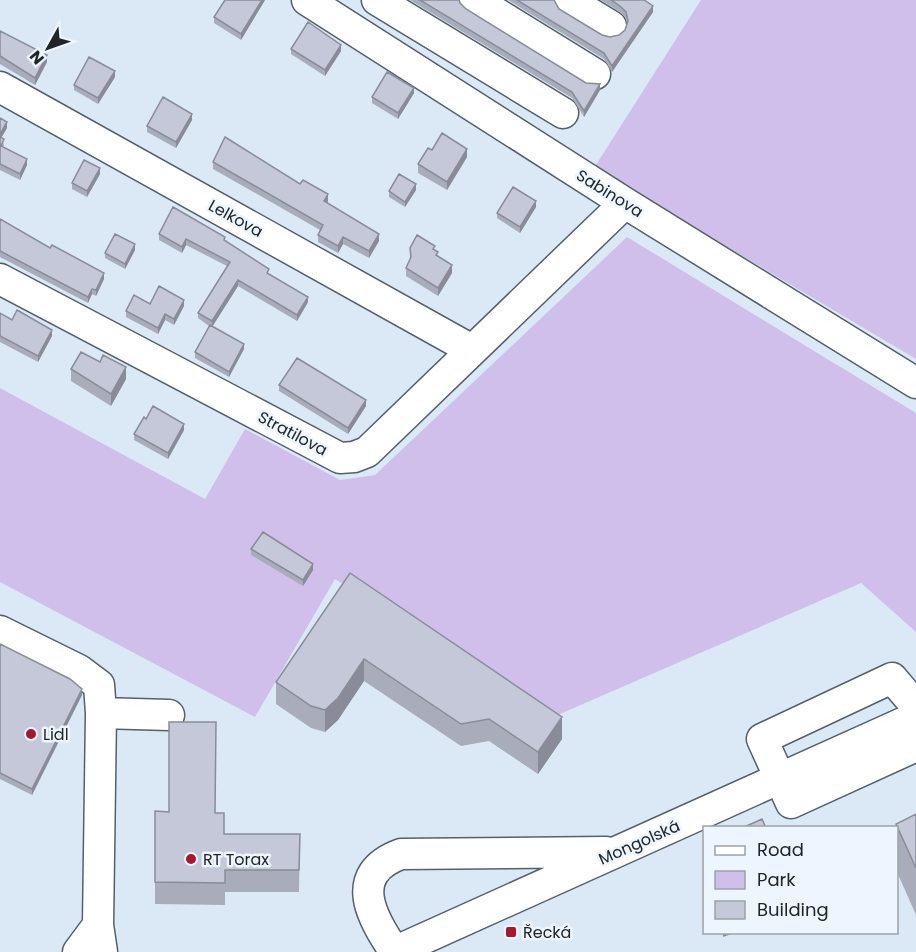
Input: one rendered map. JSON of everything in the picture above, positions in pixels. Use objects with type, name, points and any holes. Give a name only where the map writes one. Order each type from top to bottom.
[{"type":"street","name":"Sabinova","points":[[307,0],[625,203],[916,383]]},
{"type":"street","points":[[377,0],[563,113]]},
{"type":"street","points":[[475,0],[596,74]]},
{"type":"street","points":[[568,0],[611,26]]},
{"type":"street","name":"Lelkova","points":[[0,87],[472,350]]},
{"type":"street","name":"Stratilova","points":[[0,279],[340,458],[354,457],[367,452],[625,203]]},
{"type":"street","points":[[0,631],[79,670],[99,685],[101,713],[100,938],[78,952]]},
{"type":"street","points":[[916,706],[892,678],[762,739],[791,803],[916,746]]},
{"type":"street","points":[[101,713],[169,715]]},
{"type":"street","name":"Mongolská","points":[[394,952],[916,717]]},
{"type":"street","points":[[394,952],[373,919],[368,896],[373,877],[392,857],[401,854],[477,852],[615,852]]},
{"type":"green space","points":[[701,0],[916,0],[916,359],[594,168]]},
{"type":"green space","points":[[627,237],[916,413],[916,632],[861,583],[553,717],[335,579],[255,717],[0,582],[0,388],[205,499],[245,429],[340,480],[375,475]]},
{"type":"building","points":[[225,0],[262,0],[241,34],[214,17]]},
{"type":"building","points":[[420,0],[459,0],[466,9],[586,83],[600,84],[584,111],[572,92]]},
{"type":"building","points":[[517,0],[554,0],[559,9],[602,35],[610,37],[619,35],[625,30],[628,21],[626,12],[611,0],[644,0],[653,6],[612,66],[604,53]]},
{"type":"building","points":[[308,22],[341,45],[325,70],[291,49]]},
{"type":"building","points":[[0,31],[47,55],[35,78],[0,56]]},
{"type":"building","points":[[89,57],[115,71],[98,98],[74,85]]},
{"type":"building","points":[[387,72],[414,88],[398,113],[372,97]]},
{"type":"building","points":[[163,97],[192,114],[176,142],[147,126]]},
{"type":"building","points":[[0,118],[7,122],[0,134]]},
{"type":"building","points":[[442,133],[467,149],[447,182],[418,164],[428,148],[432,150]]},
{"type":"building","points":[[0,137],[4,139],[1,146],[27,159],[20,174],[0,164]]},
{"type":"building","points":[[225,137],[300,184],[303,180],[328,194],[324,201],[379,234],[369,251],[343,237],[338,246],[318,235],[323,225],[213,162]]},
{"type":"building","points":[[84,160],[100,168],[87,191],[72,183]]},
{"type":"building","points":[[399,174],[416,184],[405,202],[389,191]]},
{"type":"building","points":[[513,187],[536,201],[520,227],[497,213]]},
{"type":"building","points":[[173,207],[225,237],[224,240],[269,269],[267,273],[308,297],[297,315],[238,280],[212,321],[198,313],[230,262],[186,239],[182,247],[159,234]]},
{"type":"building","points":[[0,219],[50,248],[52,245],[104,273],[96,290],[92,289],[88,297],[0,251]]},
{"type":"building","points":[[115,234],[135,244],[125,264],[105,253]]},
{"type":"building","points":[[417,235],[435,246],[433,249],[438,252],[436,255],[452,265],[438,288],[406,268],[411,257],[410,248]]},
{"type":"building","points":[[159,286],[184,300],[174,319],[165,314],[158,328],[126,311],[134,295],[150,304]]},
{"type":"building","points":[[17,310],[52,330],[38,356],[0,336],[0,313],[12,320]]},
{"type":"building","points":[[210,325],[244,344],[229,372],[195,352]]},
{"type":"building","points":[[81,352],[100,362],[103,355],[126,367],[111,394],[71,369]]},
{"type":"building","points":[[297,358],[366,400],[348,428],[279,385]]},
{"type":"building","points":[[153,406],[184,424],[168,453],[134,434]]},
{"type":"building","points":[[263,532],[313,564],[303,580],[251,549]]},
{"type":"building","points":[[350,573],[562,717],[538,752],[489,719],[461,724],[364,659],[338,698],[325,710],[311,706],[276,682]]},
{"type":"building","name":"Lidl","points":[[0,644],[70,679],[82,689],[32,789],[0,773]]},
{"type":"building","points":[[169,722],[216,722],[215,813],[224,813],[224,834],[300,834],[299,870],[225,870],[225,883],[155,882],[155,811],[169,812]]},
{"type":"building","points":[[916,814],[916,868],[898,826],[896,824]]},
{"type":"building","points":[[762,819],[765,826],[746,826]]},
{"type":"place","name":"Lidl","points":[[31,734]]},
{"type":"place","name":"RT Torax","points":[[191,859]]},
{"type":"place","name":"Řecká","points":[[511,932]]}]
